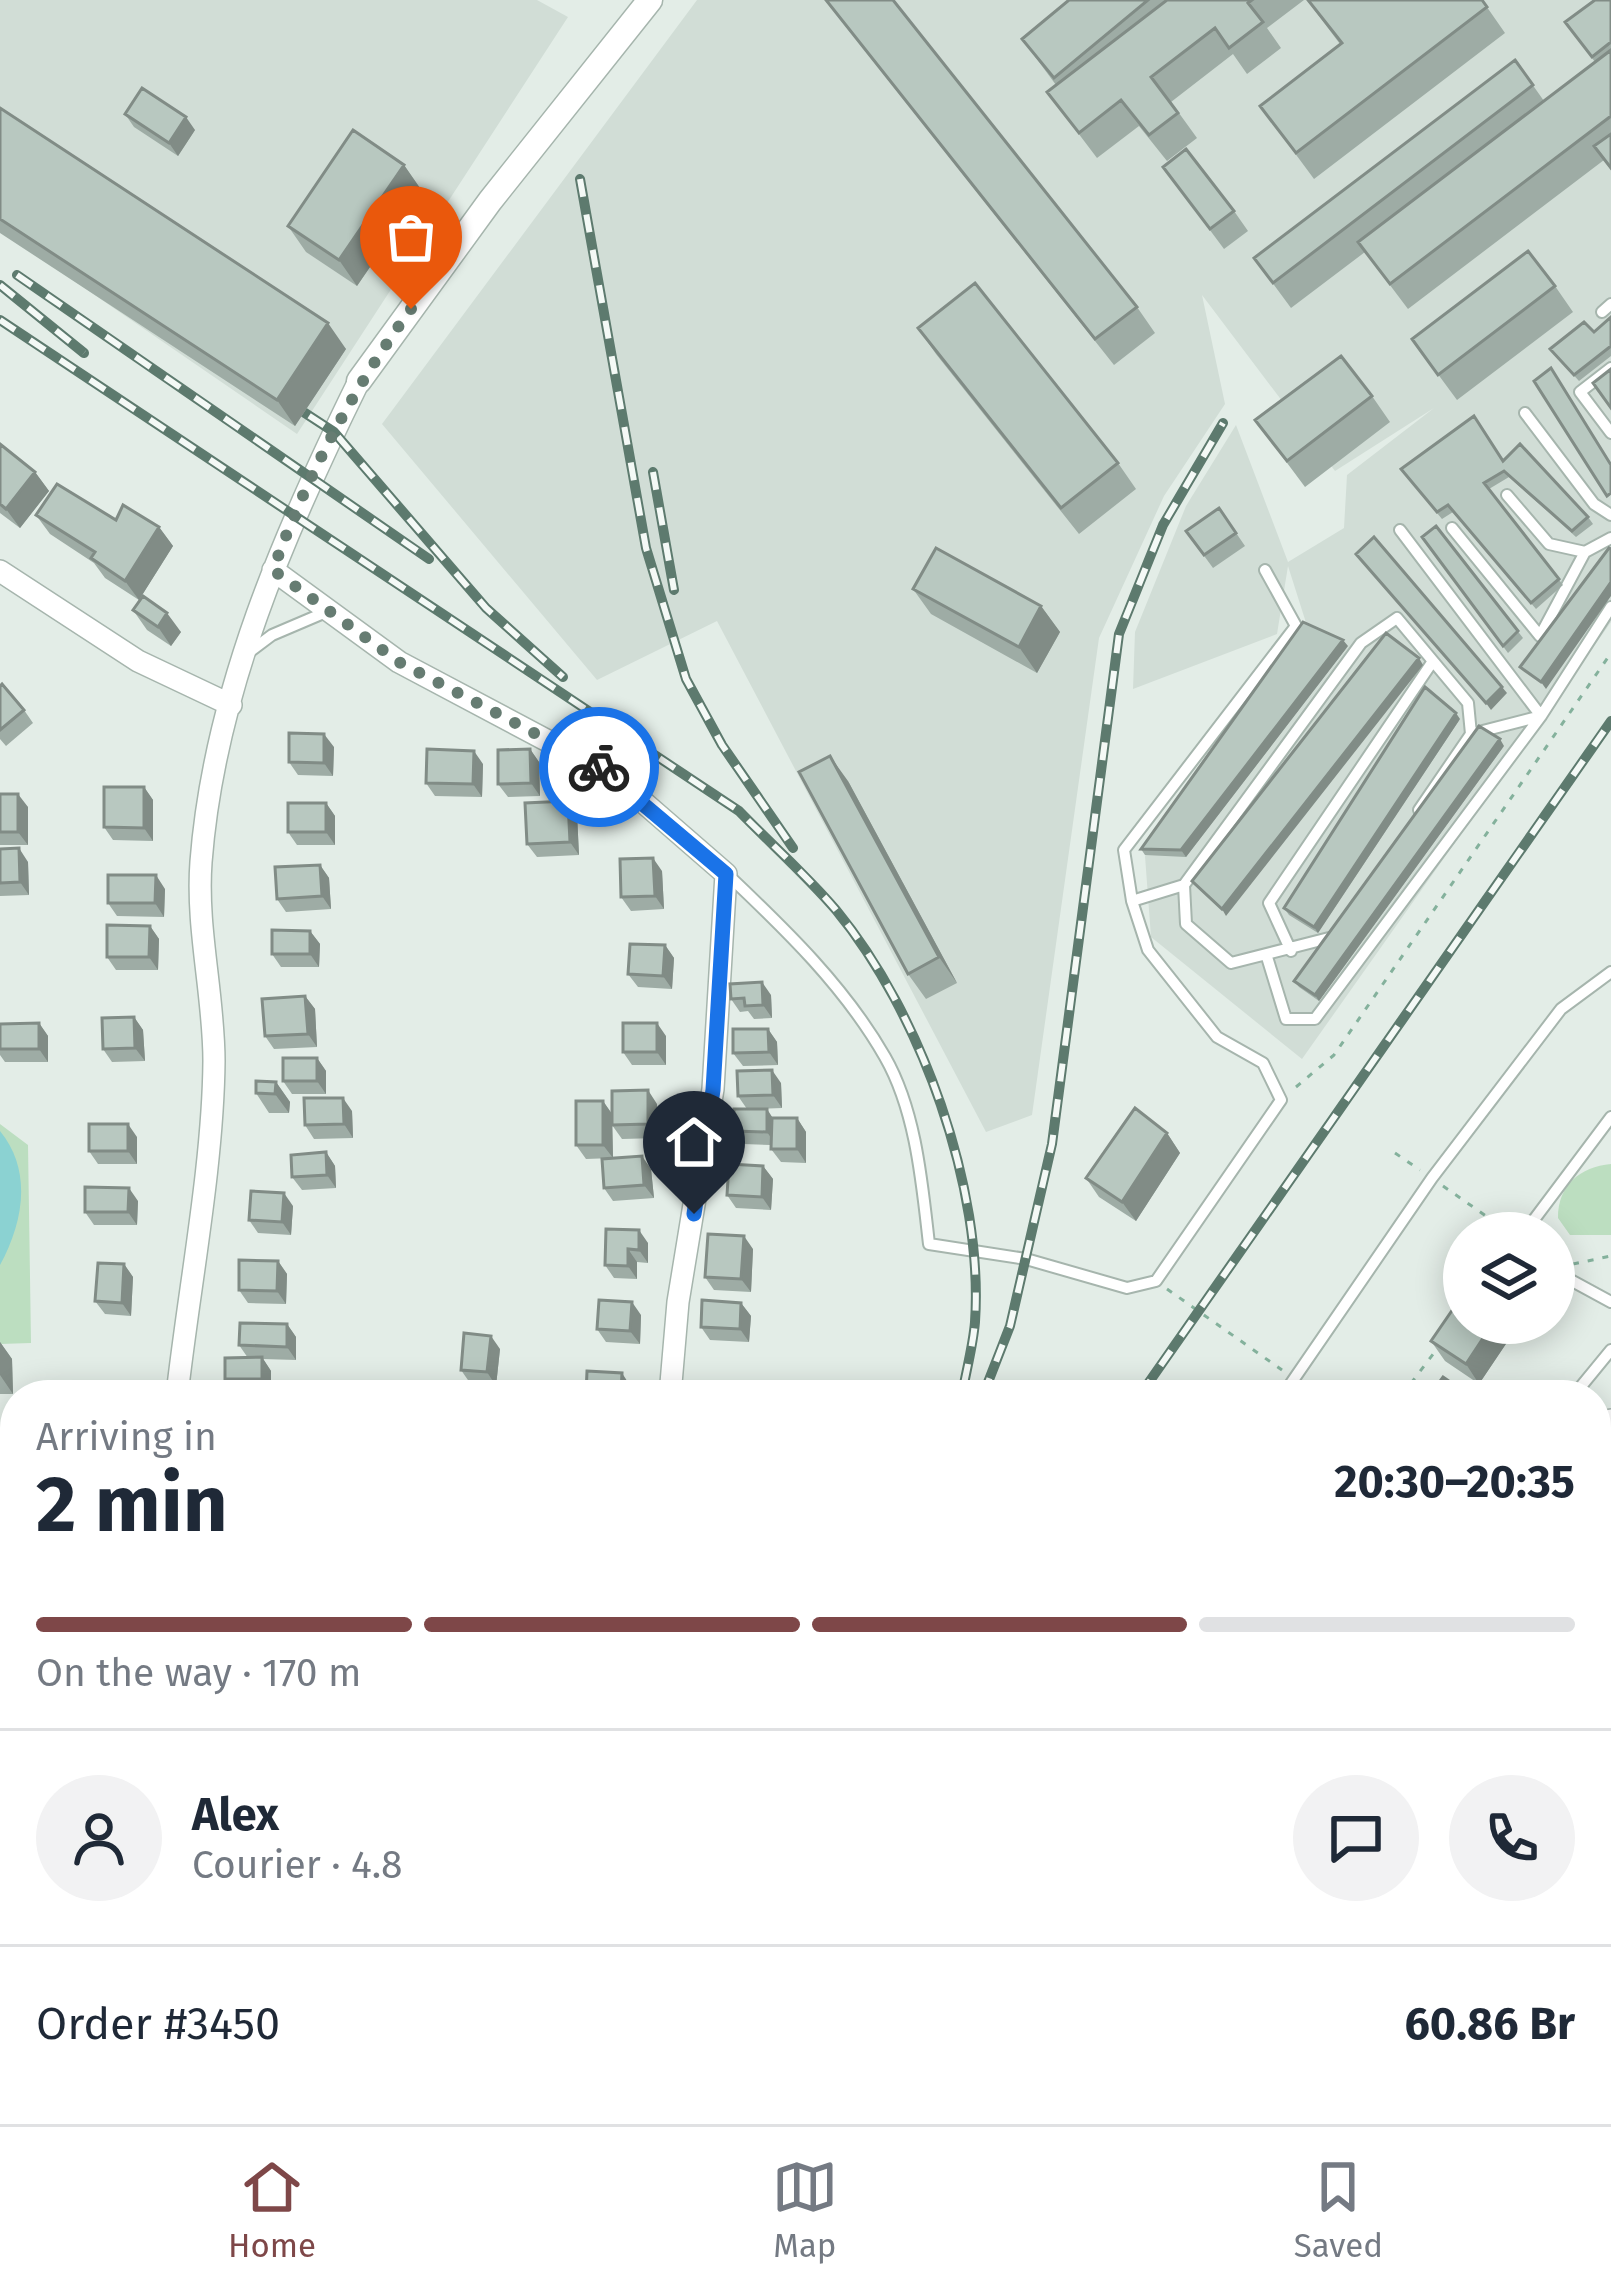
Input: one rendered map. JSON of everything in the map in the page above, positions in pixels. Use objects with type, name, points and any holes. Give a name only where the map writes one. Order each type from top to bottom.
[{"type":"street","points":[[179,1380],[214,1069],[201,866],[231,705],[273,570],[293,515],[359,382],[490,201],[650,0]]},
{"type":"street","points":[[273,570],[410,669],[612,775],[726,874],[713,1090],[678,1303],[671,1380]]},
{"type":"street","points":[[0,572],[138,661],[231,705]]},
{"type":"lane","points":[[1611,368],[1580,392],[1611,433]]},
{"type":"lane","points":[[1525,413],[1594,504],[1611,514]]},
{"type":"lane","points":[[1507,495],[1549,544],[1585,552]]},
{"type":"lane","points":[[1452,528],[1540,635],[1585,552],[1611,538]]},
{"type":"lane","points":[[1400,530],[1541,716]]},
{"type":"lane","points":[[726,874],[804,947],[886,1059],[919,1160],[929,1244],[1026,1259],[1127,1288],[1156,1281],[1281,1100],[1263,1064],[1216,1037],[1148,950],[1132,901],[1124,850],[1296,626],[1265,570]]},
{"type":"lane","points":[[1267,957],[1286,1019],[1316,1019],[1541,716],[1611,607]]},
{"type":"lane","points":[[246,654],[272,635],[329,610]]},
{"type":"lane","points":[[1132,901],[1184,885],[1361,643],[1397,618],[1468,703],[1472,734]]},
{"type":"lane","points":[[1291,951],[1269,903],[1433,661]]},
{"type":"lane","points":[[1405,829],[1472,734],[1541,716]]},
{"type":"lane","points":[[1184,885],[1186,924],[1232,963],[1326,943],[1339,924]]},
{"type":"lane","points":[[1294,1379],[1432,1178],[1561,1009],[1611,972]]},
{"type":"lane","points":[[1540,1212],[1611,1117]]},
{"type":"lane","points":[[1575,1282],[1611,1301]]},
{"type":"lane","points":[[1586,1380],[1611,1350]]},
{"type":"path","points":[[1281,1100],[1334,1055],[1611,653]]},
{"type":"path","points":[[1575,1264],[1611,1256]]},
{"type":"path","points":[[1156,1281],[1294,1379]]},
{"type":"path","points":[[1413,1380],[1439,1346]]},
{"type":"shaded area","points":[[0,0],[537,0],[568,17],[297,434],[0,230]]},
{"type":"shaded area","points":[[697,0],[1611,0],[1611,622],[1302,1059],[1151,937],[1145,856],[1308,629],[1288,566],[1277,634],[1133,689],[1135,632],[1186,506],[1236,425],[1288,562],[1344,528],[1347,475],[1434,408],[1335,471],[1202,295],[1225,404],[1164,496],[1099,638],[1032,1115],[986,1132],[717,621],[597,680],[382,424]]},
{"type":"green space","points":[[0,1124],[28,1145],[31,1343],[0,1344]]},
{"type":"green space","points":[[1611,1164],[1611,1235],[1575,1235],[1575,1212],[1558,1212],[1567,1187],[1590,1169]]},
{"type":"water","points":[[0,1131],[17,1163],[21,1197],[14,1232],[0,1265]]},
{"type":"building","points":[[826,0],[893,0],[1137,307],[1095,339]]},
{"type":"building","points":[[1069,0],[1148,0],[1054,78],[1022,39]]},
{"type":"building","points":[[1167,0],[1252,0],[1248,3],[1263,22],[1229,48],[1215,28],[1151,77],[1178,113],[1149,135],[1121,100],[1079,133],[1047,92]]},
{"type":"building","points":[[1308,0],[1482,0],[1487,7],[1296,153],[1260,106],[1342,43]]},
{"type":"building","points":[[1595,0],[1611,0],[1611,42],[1592,57],[1565,22]]},
{"type":"building","points":[[1611,50],[1611,116],[1390,284],[1358,242]]},
{"type":"building","points":[[1515,60],[1533,85],[1273,283],[1254,258]]},
{"type":"building","points":[[142,88],[186,117],[169,143],[125,114]]},
{"type":"building","points":[[0,108],[328,323],[277,400],[0,219]]},
{"type":"building","points":[[353,130],[404,165],[339,260],[288,226]]},
{"type":"building","points":[[1611,134],[1611,168],[1594,146]]},
{"type":"building","points":[[1186,149],[1234,211],[1210,229],[1163,167]]},
{"type":"building","points":[[1528,251],[1555,286],[1438,375],[1412,339]]},
{"type":"building","points":[[975,283],[1118,463],[1061,508],[918,328]]},
{"type":"building","points":[[1611,317],[1611,346],[1574,375],[1550,349],[1584,322],[1594,332]]},
{"type":"building","points":[[1341,356],[1372,396],[1287,461],[1255,420]]},
{"type":"building","points":[[1551,368],[1611,465],[1607,496],[1534,381]]},
{"type":"building","points":[[1611,369],[1611,408],[1593,383]]},
{"type":"building","points":[[1474,416],[1503,461],[1520,444],[1588,517],[1572,531],[1504,471],[1484,483],[1559,579],[1531,603],[1448,505],[1437,512],[1401,469]]},
{"type":"building","points":[[0,444],[35,472],[6,509],[0,504]]},
{"type":"building","points":[[57,484],[116,520],[123,505],[159,527],[125,581],[91,558],[95,552],[36,515]]},
{"type":"building","points":[[1219,508],[1236,533],[1204,555],[1186,531]]},
{"type":"building","points":[[1436,526],[1518,631],[1503,646],[1422,537]]},
{"type":"building","points":[[1374,537],[1502,687],[1486,703],[1356,554]]},
{"type":"building","points":[[936,548],[1041,606],[1019,647],[913,589]]},
{"type":"building","points":[[1609,548],[1611,582],[1541,682],[1520,667]]},
{"type":"building","points":[[143,596],[167,613],[158,627],[133,610]]},
{"type":"building","points":[[1303,622],[1343,640],[1181,850],[1141,849]]},
{"type":"building","points":[[1386,633],[1419,658],[1222,909],[1192,881]]},
{"type":"building","points":[[0,686],[24,710],[0,730]]},
{"type":"building","points":[[1425,687],[1456,713],[1314,927],[1284,908]]},
{"type":"building","points":[[1479,726],[1500,739],[1315,995],[1294,981]]},
{"type":"building","points":[[289,733],[324,734],[324,763],[289,762]]},
{"type":"building","points":[[427,749],[474,751],[473,784],[426,783]]},
{"type":"building","points":[[530,749],[531,783],[498,784],[498,750]]},
{"type":"building","points":[[830,756],[939,957],[908,974],[799,772]]},
{"type":"building","points":[[104,787],[144,787],[144,828],[104,827]]},
{"type":"building","points":[[0,794],[18,794],[18,832],[0,832]]},
{"type":"building","points":[[568,801],[570,842],[527,844],[525,803]]},
{"type":"building","points":[[288,803],[326,803],[326,832],[288,832]]},
{"type":"building","points":[[19,848],[20,882],[0,883],[0,849]]},
{"type":"building","points":[[653,858],[655,896],[621,897],[620,859]]},
{"type":"building","points":[[320,865],[322,896],[277,899],[275,867]]},
{"type":"building","points":[[108,875],[156,875],[155,903],[108,903]]},
{"type":"building","points":[[107,925],[150,926],[149,957],[107,957]]},
{"type":"building","points":[[272,930],[310,931],[310,954],[272,954]]},
{"type":"building","points":[[630,944],[665,945],[663,976],[628,974]]},
{"type":"building","points":[[762,982],[763,1005],[745,1006],[744,998],[731,999],[730,984]]},
{"type":"building","points":[[305,996],[308,1034],[265,1036],[262,999]]},
{"type":"building","points":[[134,1017],[135,1048],[103,1049],[102,1018]]},
{"type":"building","points":[[39,1023],[39,1049],[0,1049],[0,1024]]},
{"type":"building","points":[[623,1023],[657,1023],[657,1052],[623,1052]]},
{"type":"building","points":[[733,1029],[768,1029],[769,1052],[733,1053]]},
{"type":"building","points":[[283,1058],[317,1058],[317,1081],[283,1081]]},
{"type":"building","points":[[772,1070],[773,1095],[738,1096],[737,1071]]},
{"type":"building","points":[[256,1081],[276,1082],[275,1094],[256,1093]]},
{"type":"building","points":[[648,1090],[648,1124],[612,1125],[612,1091]]},
{"type":"building","points":[[304,1098],[343,1098],[344,1124],[305,1125]]},
{"type":"building","points":[[576,1101],[603,1101],[603,1145],[576,1145]]},
{"type":"building","points":[[1135,1108],[1167,1133],[1122,1202],[1086,1178]]},
{"type":"building","points":[[734,1109],[767,1109],[767,1132],[734,1131]]},
{"type":"building","points":[[772,1118],[797,1118],[797,1149],[771,1149]]},
{"type":"building","points":[[89,1124],[128,1124],[128,1151],[89,1151]]},
{"type":"building","points":[[326,1152],[327,1175],[292,1177],[291,1155]]},
{"type":"building","points":[[642,1156],[644,1185],[604,1188],[602,1159]]},
{"type":"building","points":[[729,1164],[763,1166],[762,1197],[727,1195]]},
{"type":"building","points":[[85,1187],[129,1188],[128,1212],[85,1212]]},
{"type":"building","points":[[251,1191],[284,1193],[282,1222],[249,1220]]},
{"type":"building","points":[[606,1229],[639,1230],[639,1250],[628,1249],[628,1266],[605,1265]]},
{"type":"building","points":[[708,1234],[744,1236],[741,1279],[705,1277]]},
{"type":"building","points":[[239,1260],[278,1261],[277,1291],[239,1290]]},
{"type":"building","points":[[98,1263],[124,1264],[122,1303],[95,1301]]},
{"type":"building","points":[[599,1300],[632,1302],[630,1331],[597,1329]]},
{"type":"building","points":[[702,1300],[741,1303],[740,1329],[701,1327]]},
{"type":"building","points":[[240,1323],[287,1324],[287,1347],[239,1345]]},
{"type":"building","points":[[1443,1324],[1443,1344],[1479,1344],[1466,1364],[1431,1341]]},
{"type":"building","points":[[464,1333],[491,1336],[487,1372],[461,1370]]},
{"type":"building","points":[[262,1357],[262,1379],[225,1379],[225,1358]]},
{"type":"building","points":[[587,1371],[622,1373],[622,1380],[587,1380]]},
{"type":"railway","points":[[580,179],[646,548],[686,679],[722,745],[793,848]]},
{"type":"railway","points":[[17,275],[429,559]]},
{"type":"railway","points":[[0,285],[84,353]]},
{"type":"railway","points":[[0,320],[739,811],[825,897],[895,999],[941,1104],[969,1216],[975,1270],[975,1322],[965,1380]]},
{"type":"railway","points":[[279,396],[334,432],[486,608],[563,677]]},
{"type":"railway","points":[[989,1380],[1010,1326],[1052,1144],[1119,634],[1163,525],[1223,423]]},
{"type":"railway","points":[[653,472],[674,590]]},
{"type":"railway","points":[[1150,1380],[1611,721]]},
{"type":"way so far","points":[[411,309],[359,382],[293,515],[273,570],[399,662],[497,718],[599,767]]},
{"type":"route","points":[[599,767],[726,874],[713,1090],[694,1214]]}]
